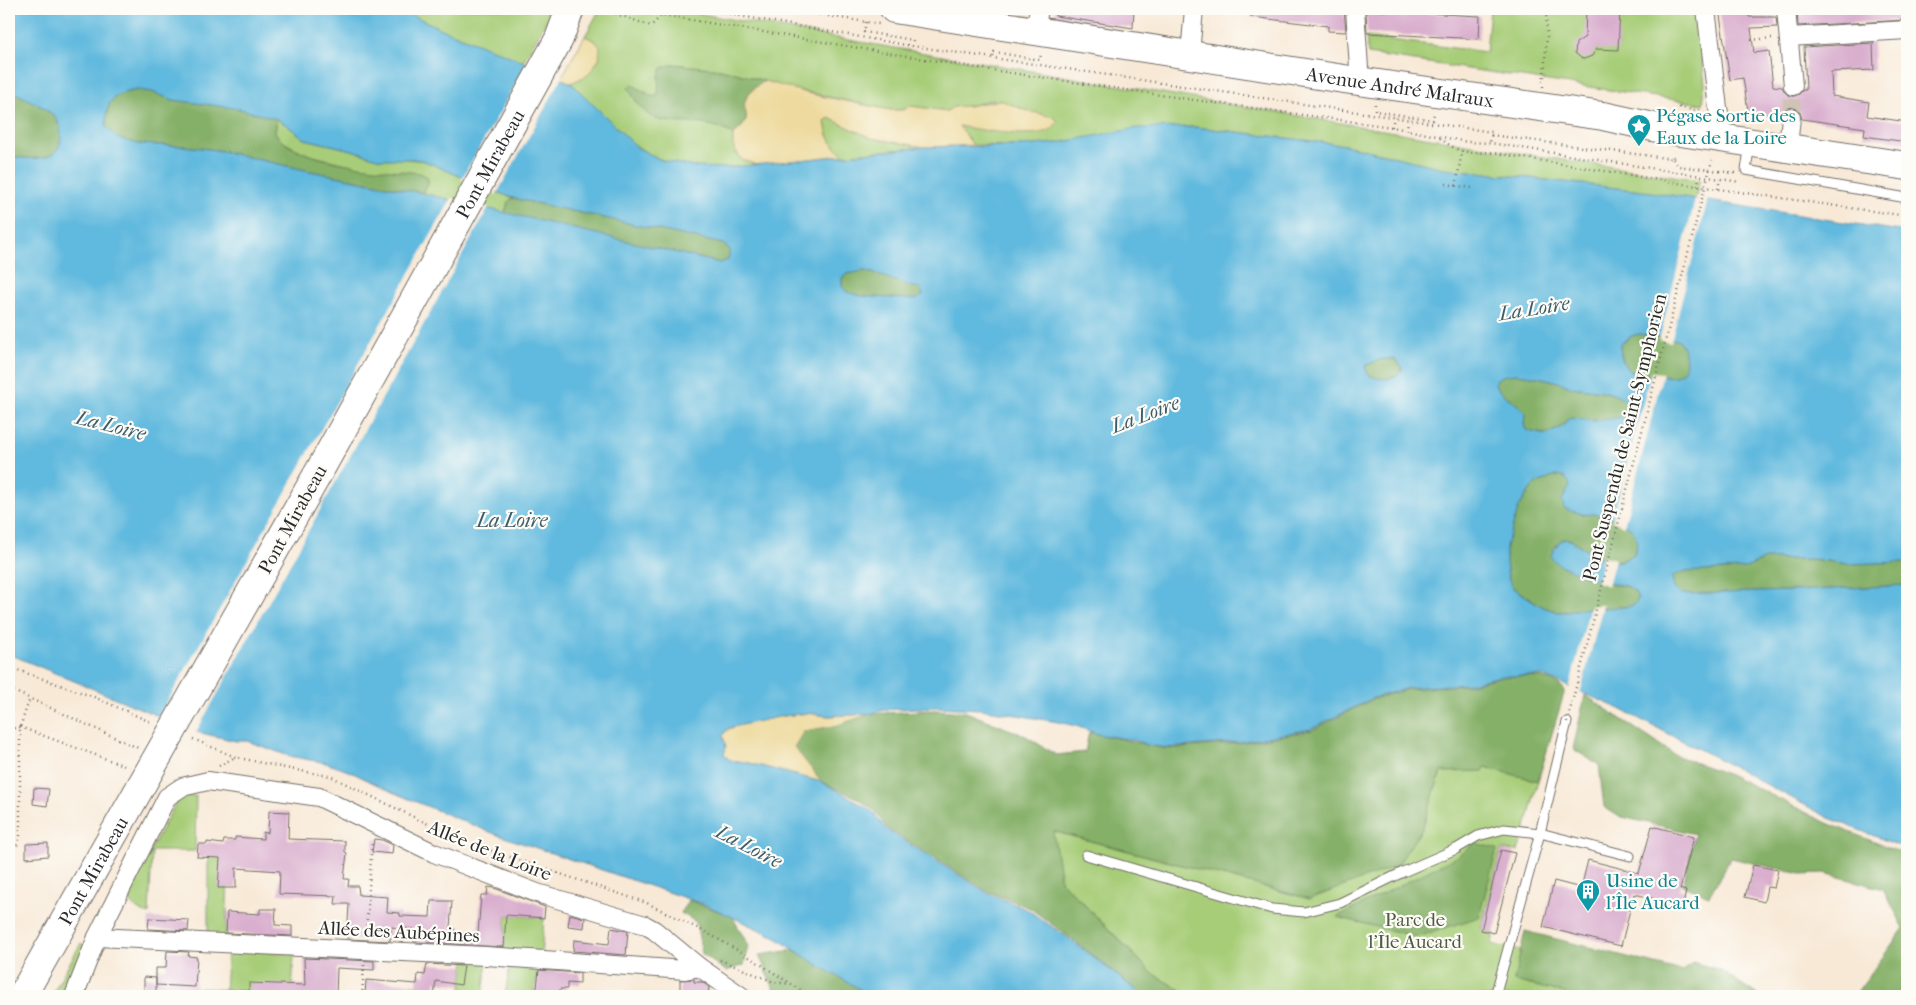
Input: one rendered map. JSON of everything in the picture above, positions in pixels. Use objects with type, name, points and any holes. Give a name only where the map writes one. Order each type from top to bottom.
[{"type":"main road","name":"Pont Mirabeau","points":[[22,996],[316,477],[559,39],[570,9]]},
{"type":"main road","name":"Pont Mirabeau","points":[[559,39],[584,9]]},
{"type":"main road","name":"Avenue André Malraux","points":[[969,9],[1038,27]]},
{"type":"main road","name":"Avenue André Malraux","points":[[911,10],[1358,74],[1603,116],[1667,130],[1789,134],[1907,155]]},
{"type":"main road","name":"Avenue André Malraux","points":[[1358,74],[1542,96],[1715,132],[1750,143],[1789,134],[1907,166]]},
{"type":"street","points":[[1191,49],[1194,9]]},
{"type":"street","points":[[1355,9],[1358,74]]},
{"type":"street","points":[[1706,9],[1718,108],[1715,132]]},
{"type":"street","points":[[1786,9],[1786,26],[1789,37],[1793,86]]},
{"type":"street","points":[[1789,37],[1907,30]]},
{"type":"street","name":"Allée de la Loire","points":[[97,938],[167,797],[182,787],[208,781],[319,797],[434,853],[537,893],[645,925],[699,968],[741,996]]},
{"type":"street","points":[[74,996],[97,938]]},
{"type":"street","name":"Allée des Aubépines","points":[[97,938],[486,956],[685,970],[699,968]]},
{"type":"lane","points":[[1750,143],[1746,170],[1907,198]]},
{"type":"lane","points":[[1495,996],[1540,833],[1567,722]]},
{"type":"lane","points":[[1086,854],[1272,909],[1304,912],[1340,904],[1456,849],[1478,836],[1504,830],[1540,833],[1630,856]]},
{"type":"path","points":[[596,9],[608,11],[652,26],[662,14],[978,68],[1392,127],[1467,142],[1744,182]]},
{"type":"path","points":[[665,15],[666,9]]},
{"type":"path","points":[[700,9],[912,46],[1394,117],[1433,120],[1434,115]]},
{"type":"path","points":[[1542,96],[1547,43],[1546,9]]},
{"type":"path","points":[[866,22],[864,32],[913,40],[912,46]]},
{"type":"path","points":[[993,57],[994,52],[1040,60],[1038,27]]},
{"type":"path","points":[[1751,40],[1789,37]]},
{"type":"path","points":[[1375,107],[1375,111],[1403,117],[1408,120],[1492,132],[1490,144]]},
{"type":"path","points":[[1679,108],[1697,110],[1715,132]]},
{"type":"path","points":[[1392,127],[1394,117]]},
{"type":"path","points":[[1407,130],[1408,120]]},
{"type":"path","name":"Pont Suspendu de Saint-Symphorien","points":[[1567,722],[1715,132]]},
{"type":"path","points":[[1491,135],[1673,159]]},
{"type":"path","points":[[1439,137],[1462,153],[1489,152],[1718,189],[1907,216]]},
{"type":"path","points":[[1673,150],[1673,159],[1678,166],[1735,173]]},
{"type":"path","points":[[1456,186],[1462,153]]},
{"type":"path","points":[[1709,177],[1710,170]]},
{"type":"path","points":[[1698,197],[1699,176]]},
{"type":"path","points":[[1718,189],[1720,179]]},
{"type":"path","points":[[1446,184],[1472,188]]},
{"type":"path","points":[[9,667],[94,697],[156,724]]},
{"type":"path","points":[[9,689],[146,752]]},
{"type":"path","points":[[9,850],[16,848],[20,837],[20,727],[30,698]]},
{"type":"path","points":[[9,729],[20,727],[129,768]]},
{"type":"path","points":[[192,738],[235,757],[290,770],[330,776],[428,824],[489,850],[647,903],[709,934],[810,996]]},
{"type":"path","points":[[362,996],[374,824]]},
{"type":"path","points":[[715,958],[774,982],[792,984]]},
{"type":"green space","points":[[400,9],[553,9],[523,62],[439,28]]},
{"type":"green space","points":[[600,9],[652,14],[656,9],[673,9],[1537,156],[1700,180],[1695,199],[1443,168],[1345,145],[1195,127],[1137,129],[1057,143],[1023,146],[973,145],[958,126],[1011,133],[1038,133],[1039,114],[1017,106],[991,100],[969,106],[954,107],[947,111],[910,106],[903,110],[890,110],[792,89],[721,69],[673,64],[659,90],[659,95],[653,97],[631,84],[628,87],[711,125],[727,130],[733,135],[734,148],[738,156],[757,165],[711,168],[680,165],[651,155],[638,147],[612,125],[571,83],[588,75],[595,41],[585,36]]},
{"type":"green space","points":[[1490,9],[1696,9],[1705,84],[1703,104],[1368,54],[1366,37],[1486,52]]},
{"type":"green space","points":[[673,64],[721,69],[765,81],[749,93],[745,104],[745,122],[733,135],[722,129],[703,124],[656,119],[639,106],[628,87],[631,84],[653,97],[658,95],[659,76],[662,68]]},
{"type":"green space","points":[[9,90],[41,106],[57,121],[61,131],[60,141],[55,154],[42,159],[9,157]]},
{"type":"green space","points":[[138,90],[152,92],[173,100],[240,109],[277,119],[275,132],[281,140],[294,149],[348,164],[420,173],[428,177],[428,184],[422,193],[305,170],[217,150],[138,144],[117,138],[106,127],[109,104],[116,96]]},
{"type":"green space","points":[[829,118],[871,138],[924,147],[843,155],[828,136],[825,121]]},
{"type":"green space","points":[[277,119],[305,139],[363,154],[425,161],[513,198],[508,202],[505,213],[422,193],[428,184],[309,155],[281,141],[275,132]]},
{"type":"green space","points":[[513,198],[723,244],[730,250],[728,260],[720,263],[505,213],[508,202]]},
{"type":"green space","points":[[864,271],[920,288],[924,295],[917,299],[904,299],[861,296],[847,292],[842,286],[842,278],[847,274]]},
{"type":"green space","points":[[1639,334],[1678,340],[1685,354],[1685,369],[1678,375],[1671,377],[1644,375],[1629,370],[1623,362],[1620,344],[1631,336]]},
{"type":"green space","points":[[1382,359],[1395,359],[1403,368],[1396,375],[1388,378],[1383,379],[1369,375],[1365,367]]},
{"type":"green space","points":[[1516,374],[1542,378],[1573,387],[1618,396],[1626,400],[1631,406],[1632,413],[1630,416],[1604,420],[1567,420],[1558,429],[1548,433],[1526,430],[1524,425],[1525,412],[1495,384],[1497,379],[1505,375]]},
{"type":"green space","points":[[1556,476],[1565,478],[1570,486],[1562,500],[1582,514],[1602,515],[1619,520],[1632,530],[1636,537],[1637,545],[1634,554],[1628,558],[1615,561],[1589,552],[1572,540],[1563,539],[1553,549],[1560,565],[1616,585],[1629,587],[1636,593],[1638,599],[1634,605],[1558,612],[1543,607],[1513,588],[1508,578],[1506,546],[1519,507],[1531,488],[1537,483]]},
{"type":"green space","points":[[1765,559],[1813,559],[1848,564],[1907,562],[1907,585],[1681,594],[1674,588],[1672,576],[1682,572],[1744,569]]},
{"type":"green space","points":[[1526,676],[1543,678],[1559,684],[1565,690],[1538,781],[1485,767],[1483,771],[1441,772],[1422,829],[1397,866],[1310,899],[1053,831],[1061,881],[1153,974],[1190,996],[1144,996],[1030,908],[987,891],[888,829],[874,810],[855,797],[822,782],[794,747],[804,731],[834,726],[870,714],[934,710],[966,712],[1026,736],[1056,755],[1085,752],[1089,732],[1166,749],[1239,743],[1312,730],[1373,699],[1408,689],[1466,685],[1500,677]]},
{"type":"green space","points":[[1585,695],[1675,755],[1735,777],[1827,823],[1907,855],[1907,996],[1854,996],[1904,928],[1883,889],[1825,873],[1801,874],[1731,858],[1709,896],[1683,886],[1695,834],[1618,816],[1604,807],[1599,765],[1573,749]]},
{"type":"green space","name":"Parc de l'Île Aucard","points":[[1485,767],[1538,781],[1518,851],[1501,850],[1481,929],[1494,933],[1492,944],[1521,951],[1514,981],[1577,996],[1190,996],[1153,974],[1061,881],[1052,831],[1310,899],[1422,829],[1441,772],[1482,771]]},
{"type":"green space","points":[[183,796],[196,796],[195,851],[152,851],[149,914],[140,911],[134,906],[130,899],[129,889],[178,799]]},
{"type":"green space","points":[[1475,843],[1497,849],[1479,917],[1417,937],[1337,917],[1458,856]]},
{"type":"green space","points":[[208,852],[223,853],[228,870],[226,938],[208,937]]},
{"type":"green space","points":[[688,900],[732,916],[748,945],[744,965],[726,971],[702,954],[696,922],[681,913]]},
{"type":"green space","points":[[506,915],[544,918],[541,956],[504,952]]},
{"type":"green space","points":[[1525,931],[1683,971],[1692,962],[1721,970],[1759,996],[1577,996],[1514,981]]},
{"type":"green space","points":[[81,943],[86,947],[66,996],[51,996]]},
{"type":"green space","points":[[228,948],[294,954],[292,994],[225,990]]},
{"type":"green space","points":[[794,950],[872,996],[777,996],[759,955]]},
{"type":"green space","points":[[465,960],[487,961],[483,996],[460,996]]},
{"type":"green space","points":[[510,963],[538,965],[534,996],[505,996]]},
{"type":"green space","points":[[161,986],[198,988],[198,996],[162,996]]},
{"type":"green space","points":[[198,988],[258,992],[258,996],[198,996]]},
{"type":"sand","points":[[585,36],[595,41],[600,47],[599,59],[588,75],[571,83],[561,78]]},
{"type":"sand","points":[[765,81],[811,94],[890,110],[903,110],[910,106],[947,111],[953,107],[1000,100],[1025,110],[1053,117],[1058,121],[1050,130],[1031,134],[1005,133],[959,126],[973,145],[924,147],[871,138],[829,118],[825,121],[828,136],[843,155],[757,165],[741,159],[733,146],[733,135],[745,123],[745,102],[748,94]]},
{"type":"sand","points":[[808,713],[828,716],[870,714],[834,726],[804,731],[794,747],[822,782],[745,762],[730,760],[724,755],[723,735],[728,730],[762,719]]},
{"type":"water","name":"La Loire","points":[[9,9],[400,9],[439,28],[571,83],[638,148],[661,160],[693,167],[724,168],[924,147],[1023,146],[1057,143],[1137,128],[1195,127],[1345,145],[1443,168],[1651,192],[1907,232],[1907,562],[1848,564],[1813,559],[1765,559],[1744,569],[1682,572],[1672,577],[1674,588],[1681,594],[1907,585],[1907,849],[1829,818],[1620,709],[1544,676],[1500,676],[1466,684],[1408,688],[1373,698],[1311,729],[1239,742],[1166,748],[1147,745],[1134,740],[1101,735],[1058,722],[981,709],[934,707],[884,710],[870,714],[828,716],[808,713],[783,716],[728,728],[723,735],[726,747],[724,755],[730,760],[745,762],[822,782],[853,799],[872,811],[887,830],[986,892],[1028,910],[1067,937],[1144,996],[872,996],[821,967],[773,936],[706,905],[495,834],[326,763],[289,756],[247,741],[236,741],[197,732],[9,654],[9,157],[42,158],[49,156],[55,152],[61,136],[58,122],[51,113],[9,90]],"holes":[[[138,90],[152,92],[173,100],[240,109],[277,119],[305,139],[380,159],[414,159],[425,161],[513,198],[723,244],[730,250],[728,260],[720,263],[422,193],[305,170],[217,150],[138,144],[117,138],[106,127],[109,104],[116,96]],[[864,271],[920,288],[923,295],[917,299],[861,296],[847,292],[842,286],[842,278],[847,274]],[[1639,334],[1678,340],[1685,354],[1685,369],[1678,375],[1671,377],[1651,376],[1632,372],[1623,362],[1620,344],[1631,336]],[[1382,359],[1395,359],[1403,368],[1392,378],[1383,379],[1369,375],[1365,368],[1367,365]],[[1521,374],[1548,379],[1573,387],[1606,392],[1621,398],[1633,410],[1630,416],[1594,421],[1572,418],[1567,420],[1563,426],[1547,435],[1536,433],[1526,430],[1524,425],[1525,412],[1498,388],[1495,384],[1497,379],[1505,375]],[[1556,476],[1563,477],[1570,486],[1562,500],[1564,508],[1581,514],[1594,514],[1611,518],[1632,530],[1636,537],[1637,545],[1634,554],[1622,561],[1614,562],[1597,557],[1571,540],[1565,539],[1560,541],[1551,555],[1553,560],[1560,565],[1587,577],[1629,587],[1636,593],[1638,599],[1634,605],[1558,612],[1543,607],[1513,588],[1508,578],[1506,546],[1519,507],[1531,488],[1537,483]]]},
{"type":"pier","points":[[529,61],[563,76],[496,195],[461,180]]},
{"type":"pier","points":[[1696,196],[1708,199],[1671,342],[1659,340]]},
{"type":"pier","points":[[452,198],[489,207],[195,734],[158,718]]},
{"type":"pier","points":[[1651,372],[1663,373],[1624,526],[1612,521]]},
{"type":"pier","points":[[1603,556],[1615,559],[1608,586],[1597,582]]},
{"type":"pier","points":[[1603,605],[1580,694],[1569,689],[1590,606]]},
{"type":"building","points":[[1056,9],[1134,9],[1133,28],[1055,16]]},
{"type":"building","points":[[1252,9],[1328,11],[1328,9],[1344,9],[1346,32],[1328,31],[1328,26],[1251,17]]},
{"type":"building","points":[[1586,9],[1620,9],[1618,50],[1596,49],[1592,56],[1584,59],[1575,53],[1576,43],[1585,37]]},
{"type":"building","points":[[1719,9],[1748,9],[1749,17],[1776,17],[1777,27],[1751,28],[1754,53],[1769,51],[1773,86],[1782,87],[1789,96],[1794,96],[1806,90],[1804,47],[1873,43],[1874,70],[1831,72],[1832,96],[1869,102],[1867,116],[1907,122],[1907,142],[1864,136],[1865,128],[1802,119],[1800,112],[1792,107],[1786,108],[1780,116],[1748,111],[1743,78],[1730,80]]},
{"type":"building","points":[[1797,9],[1907,9],[1907,20],[1798,26]]},
{"type":"building","points":[[1366,10],[1480,16],[1479,39],[1367,33]]},
{"type":"building","points":[[34,788],[49,789],[47,806],[33,804]]},
{"type":"building","points":[[269,811],[289,812],[288,839],[345,841],[345,852],[347,853],[344,879],[349,879],[348,886],[358,886],[359,895],[388,897],[387,912],[400,913],[400,916],[430,917],[431,901],[452,901],[450,928],[455,929],[454,933],[478,934],[481,895],[487,895],[488,887],[545,907],[544,918],[506,915],[504,947],[414,942],[414,929],[391,927],[390,941],[347,939],[349,904],[335,904],[336,896],[279,894],[280,871],[236,868],[236,888],[218,888],[220,858],[197,857],[198,844],[207,844],[207,842],[223,844],[224,840],[235,840],[235,837],[263,839],[263,832],[268,833]]},
{"type":"building","points":[[1652,826],[1694,837],[1680,889],[1686,891],[1683,905],[1634,894],[1621,946],[1543,927],[1554,881],[1581,888],[1588,860],[1639,873]]},
{"type":"building","points":[[374,839],[393,845],[392,854],[372,852]]},
{"type":"building","points":[[48,843],[48,856],[26,858],[26,844]]},
{"type":"building","points":[[1501,850],[1515,853],[1494,933],[1481,930]]},
{"type":"building","points":[[1753,865],[1778,870],[1774,888],[1767,887],[1764,902],[1745,897]]},
{"type":"building","points":[[260,909],[276,909],[275,925],[292,926],[292,936],[226,933],[227,912],[260,914]]},
{"type":"building","points":[[570,914],[585,918],[584,928],[568,926]]},
{"type":"building","points":[[149,918],[189,920],[188,931],[148,929]]},
{"type":"building","points":[[611,928],[628,931],[626,955],[573,951],[574,940],[609,944]]},
{"type":"building","points":[[167,951],[189,952],[188,956],[197,957],[195,987],[156,985],[156,968],[166,968]]},
{"type":"building","points":[[304,958],[374,961],[374,970],[337,968],[336,996],[249,996],[249,983],[305,985]]},
{"type":"building","points":[[427,964],[464,966],[461,985],[436,981],[434,996],[365,996],[366,980],[417,984],[418,974],[425,975]]},
{"type":"building","points":[[539,970],[580,973],[580,984],[567,983],[567,989],[560,989],[560,996],[536,996]]},
{"type":"building","points":[[144,977],[156,978],[156,993],[144,993]]},
{"type":"building","points":[[694,979],[694,982],[702,982],[709,987],[708,996],[680,995],[680,980]]},
{"type":"tunnel","points":[[1791,117],[1793,86]]},
{"type":"place","name":"Pégase Sortie des Eaux de la Loire","points":[[1639,147]]},
{"type":"place","name":"Usine de l'Île Aucard","points":[[1588,912]]}]
